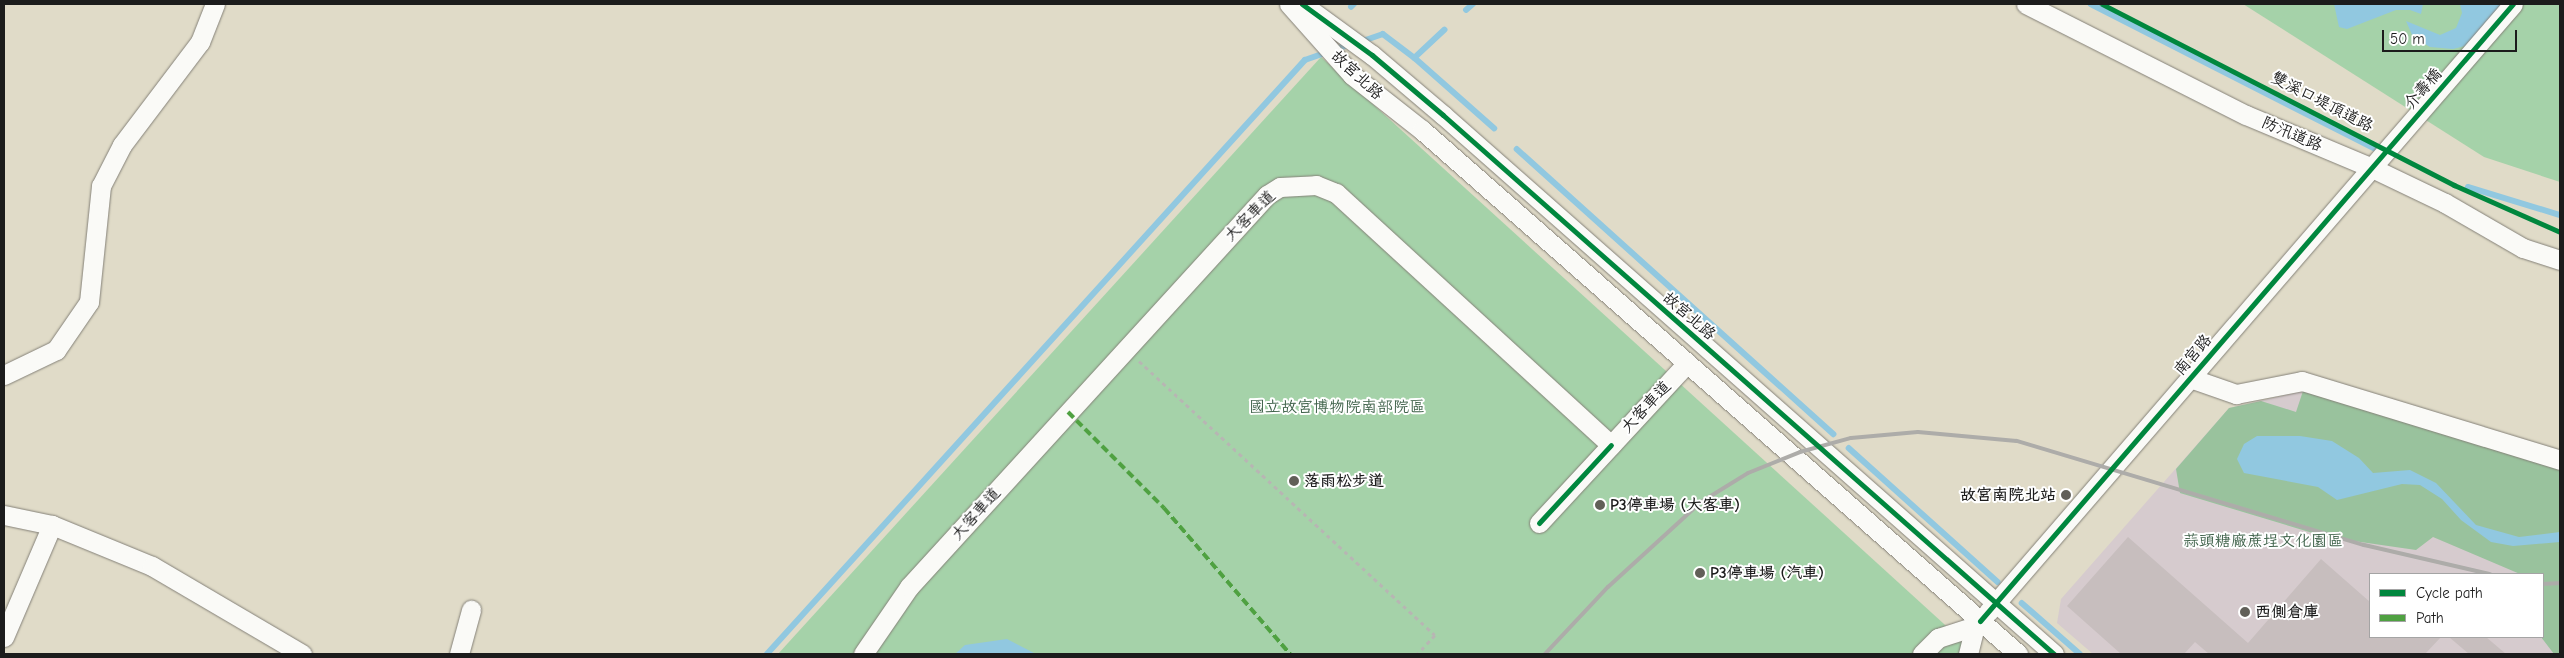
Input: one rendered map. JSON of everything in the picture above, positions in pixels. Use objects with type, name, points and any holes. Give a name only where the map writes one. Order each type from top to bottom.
[{"type":"street","points":[[4,375],[56,350],[89,302],[101,186],[122,145],[200,42],[215,4]]},
{"type":"street","name":"故宮北路","points":[[1289,4],[1352,75],[1422,130],[1687,363],[1977,624],[2018,654]]},
{"type":"street","name":"故宮北路","points":[[1302,4],[1372,55],[1443,115],[2054,654]]},
{"type":"street","name":"防汛道路","points":[[2026,4],[2246,115],[2372,168],[2445,203],[2523,248],[2560,260]]},
{"type":"street","name":"介壽橋","points":[[2410,123],[2513,4]]},
{"type":"street","name":"南宮路","points":[[1977,624],[2410,123]]},
{"type":"street","name":"大客車道","points":[[863,654],[909,587],[1267,195],[1280,187],[1316,185],[1336,193],[1611,446],[1687,363]]},
{"type":"street","points":[[2190,378],[2236,394],[2302,381],[2560,460]]},
{"type":"street","points":[[1539,523],[1611,446]]},
{"type":"street","points":[[4,515],[52,525],[152,566],[302,654]]},
{"type":"street","points":[[4,637],[52,525]]},
{"type":"street","points":[[459,654],[471,610]]},
{"type":"street","points":[[1922,654],[1938,638],[1977,624]]},
{"type":"street","points":[[1968,654],[1977,624]]},
{"type":"path","points":[[1126,349],[1435,635],[1417,654]]},
{"type":"shaded area","name":"蒜頭糖廠蔗埕文化園區","points":[[2303,391],[2560,469],[2560,654],[2093,654],[2057,623],[2061,599],[2229,408]]},
{"type":"green space","points":[[2243,4],[2560,4],[2560,182],[2484,157]]},
{"type":"green space","name":"國立故宮博物院南部院區","points":[[1321,57],[1977,654],[778,654]]},
{"type":"green space","points":[[2303,391],[2560,469],[2560,654],[2554,654],[2542,638],[2544,638],[2544,573],[2518,573],[2433,537],[2416,550],[2326,537],[2180,493],[2176,469],[2229,408],[2261,401],[2296,412]]},
{"type":"water","points":[[2334,4],[2423,4],[2421,14],[2410,10],[2396,10],[2347,29],[2339,27]]},
{"type":"water","points":[[2460,4],[2507,4],[2473,44],[2453,49],[2430,47],[2413,37],[2406,21],[2440,35],[2456,28],[2462,13]]},
{"type":"water","points":[[2257,436],[2300,436],[2332,441],[2359,458],[2373,473],[2410,470],[2436,483],[2476,525],[2519,537],[2560,532],[2560,542],[2513,546],[2491,542],[2461,520],[2442,499],[2420,485],[2402,484],[2337,500],[2318,487],[2244,473],[2237,459],[2244,444]]},
{"type":"water","points":[[1007,639],[1036,654],[955,654],[965,645]]},
{"type":"building","points":[[2128,537],[2248,643],[2321,559],[2369,601],[2369,638],[2440,638],[2425,654],[2209,654],[2195,642],[2184,654],[2121,654],[2067,606]]},
{"type":"building","points":[[2450,638],[2487,638],[2506,654],[2469,654]]},
{"type":"waterway","points":[[1351,7],[1354,4]]},
{"type":"waterway","points":[[1466,10],[1473,4]]},
{"type":"waterway","points":[[2091,4],[2377,150]]},
{"type":"waterway","points":[[1445,30],[1415,58],[1494,128]]},
{"type":"waterway","points":[[1360,42],[1383,34],[1415,58]]},
{"type":"waterway","points":[[767,654],[1305,60],[1351,44]]},
{"type":"waterway","points":[[1517,149],[1834,434]]},
{"type":"waterway","points":[[2468,187],[2560,215]]},
{"type":"waterway","points":[[1849,448],[1998,582]]},
{"type":"waterway","points":[[2022,603],[2080,654]]},
{"type":"railway","points":[[1545,654],[1608,587],[1701,502],[1748,473],[1800,452],[1851,438],[1918,432],[2017,441],[2364,545],[2486,573]]},
{"type":"railway","points":[[2544,584],[2560,583]]},
{"type":"marked path","points":[[1068,412],[1164,508],[1290,654]]},
{"type":"cycle path","points":[[1302,4],[1372,55],[1443,115],[2054,654]]},
{"type":"cycle path","name":"雙溪口堤頂道路","points":[[2102,4],[2454,185],[2560,232]]},
{"type":"cycle path","points":[[1980,621],[2513,4]]},
{"type":"cycle path","points":[[1539,523],[1611,445]]},
{"type":"place","name":"落雨松步道","points":[[1294,481]]},
{"type":"place","name":"故宮南院北站","points":[[2066,495]]},
{"type":"place","name":"P3停車場 (大客車)","points":[[1600,505]]},
{"type":"place","name":"P3停車場 (汽車)","points":[[1700,573]]},
{"type":"place","name":"西側倉庫","points":[[2245,612]]}]
